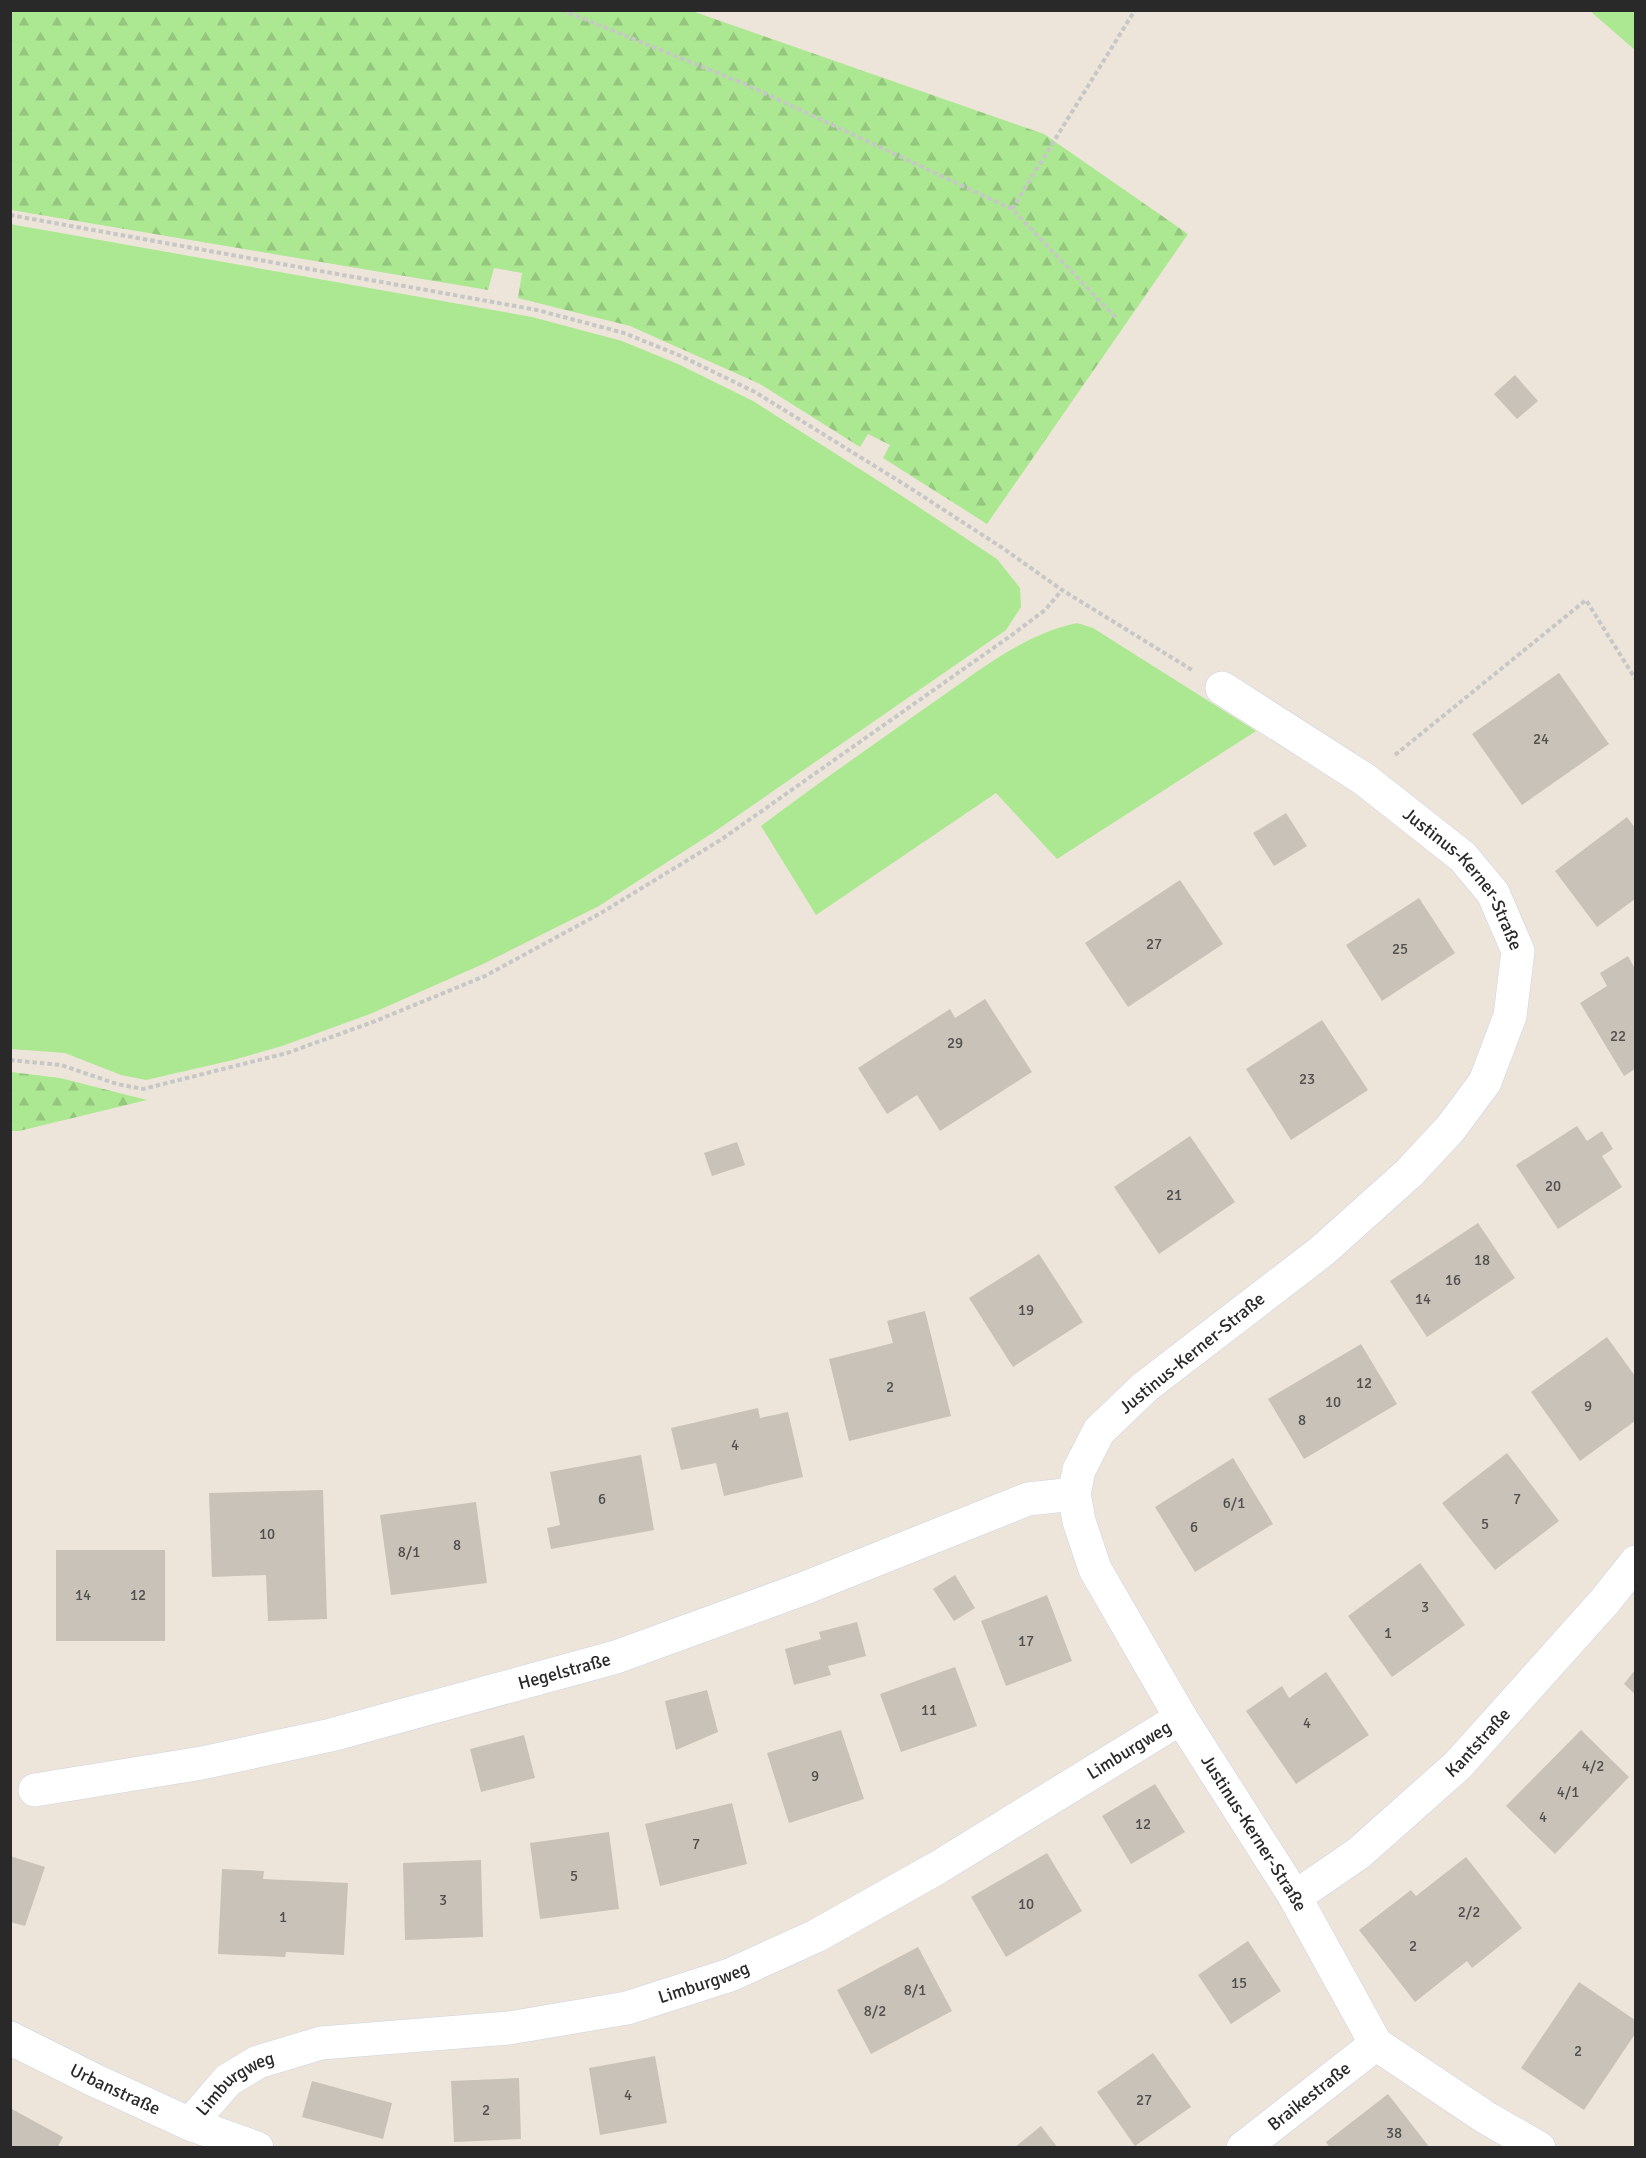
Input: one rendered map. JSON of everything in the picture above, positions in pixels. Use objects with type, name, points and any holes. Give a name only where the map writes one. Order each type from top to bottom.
[{"type":"street","name":"Justinus-Kerner-Straße","points":[[1222,688],[1364,779],[1463,857],[1493,893],[1518,951],[1510,1016],[1485,1082],[1450,1129],[1409,1173],[1322,1251],[1145,1387],[1099,1431],[1079,1470],[1074,1494],[1095,1569],[1181,1718],[1294,1897],[1376,2044],[1485,2118],[1539,2148]]},
{"type":"street","name":"Hegelstraße","points":[[35,1790],[202,1764],[308,1740],[616,1657],[805,1588],[1028,1498],[1074,1494]]},
{"type":"street","name":"Kantstraße","points":[[1294,1897],[1359,1853],[1458,1765],[1605,1601],[1635,1562]]},
{"type":"street","name":"Limburgweg","points":[[190,2124],[228,2080],[258,2062],[321,2043],[509,2028],[627,2008],[730,1975],[816,1936],[937,1868],[1181,1718]]},
{"type":"street","name":"Urbanstraße","points":[[10,2038],[93,2080],[190,2124],[257,2148]]},
{"type":"street","name":"Braikestraße","points":[[1243,2148],[1376,2044]]},
{"type":"path","points":[[562,10],[747,85],[1012,209],[1116,318]]},
{"type":"path","points":[[1012,209],[1136,10]]},
{"type":"path","points":[[10,215],[537,309],[624,333],[681,356],[755,392],[907,486],[1062,590],[1222,688]]},
{"type":"path","points":[[10,1060],[62,1065],[117,1084],[143,1089],[287,1053],[373,1022],[485,976],[601,913],[722,840],[1027,624],[1045,610],[1062,590]]},
{"type":"path","points":[[1364,779],[1586,600],[1635,680]]},
{"type":"green space","points":[[10,11],[692,11],[1044,134],[1188,234],[987,524],[883,458],[890,445],[868,434],[860,447],[760,384],[630,326],[518,298],[522,273],[494,268],[488,290],[11,210]]},
{"type":"green space","points":[[1590,11],[1635,11],[1635,50]]},
{"type":"green space","points":[[10,224],[532,317],[622,341],[678,364],[753,401],[997,559],[1020,588],[1021,607],[1006,630],[714,832],[599,906],[483,964],[370,1014],[282,1046],[146,1080],[121,1075],[65,1053],[11,1049]]},
{"type":"green space","points":[[1077,623],[1093,628],[1256,731],[1057,859],[996,793],[816,915],[761,826],[1001,656],[1037,636]]},
{"type":"green space","points":[[11,1072],[60,1078],[147,1100],[11,1131]]},
{"type":"building","points":[[1515,375],[1538,401],[1517,419],[1494,394]]},
{"type":"building","points":[[1559,673],[1609,744],[1522,805],[1472,734]]},
{"type":"building","points":[[1286,813],[1307,846],[1274,866],[1253,833]]},
{"type":"building","points":[[1627,817],[1635,828],[1635,899],[1597,927],[1555,871]]},
{"type":"building","points":[[1180,880],[1223,944],[1128,1007],[1085,943]]},
{"type":"building","points":[[1419,898],[1455,953],[1382,1001],[1346,945]]},
{"type":"building","points":[[1628,956],[1635,969],[1635,1069],[1624,1076],[1580,1003],[1607,986],[1600,973]]},
{"type":"building","points":[[985,999],[1032,1072],[940,1131],[917,1095],[887,1114],[858,1068],[950,1009],[955,1018]]},
{"type":"building","points":[[1322,1020],[1368,1090],[1291,1140],[1246,1069]]},
{"type":"building","points":[[1577,1126],[1587,1141],[1602,1131],[1613,1149],[1602,1156],[1622,1187],[1558,1229],[1516,1165]]},
{"type":"building","points":[[1190,1136],[1235,1202],[1159,1254],[1114,1187]]},
{"type":"building","points":[[737,1142],[745,1165],[712,1176],[704,1153]]},
{"type":"building","points":[[1478,1223],[1515,1278],[1427,1337],[1390,1281]]},
{"type":"building","points":[[1039,1254],[1083,1322],[1013,1367],[969,1298]]},
{"type":"building","points":[[925,1311],[951,1416],[849,1441],[829,1359],[893,1343],[887,1321]]},
{"type":"building","points":[[1607,1337],[1635,1376],[1635,1421],[1580,1461],[1531,1392]]},
{"type":"building","points":[[1361,1344],[1397,1404],[1304,1459],[1268,1399]]},
{"type":"building","points":[[758,1408],[760,1418],[788,1412],[803,1477],[724,1496],[716,1463],[681,1470],[671,1428]]},
{"type":"building","points":[[1507,1453],[1559,1521],[1495,1570],[1442,1503]]},
{"type":"building","points":[[641,1455],[654,1530],[551,1549],[547,1528],[560,1525],[550,1472]]},
{"type":"building","points":[[1233,1458],[1273,1524],[1195,1572],[1155,1507]]},
{"type":"building","points":[[323,1490],[327,1619],[268,1621],[266,1575],[212,1577],[209,1493]]},
{"type":"building","points":[[476,1502],[487,1583],[391,1595],[380,1515]]},
{"type":"building","points":[[56,1550],[165,1550],[165,1641],[56,1641]]},
{"type":"building","points":[[1420,1563],[1465,1625],[1392,1677],[1348,1616]]},
{"type":"building","points":[[955,1575],[975,1608],[954,1621],[933,1589]]},
{"type":"building","points":[[1047,1595],[1072,1661],[1006,1686],[981,1621]]},
{"type":"building","points":[[857,1622],[866,1656],[828,1666],[831,1675],[794,1685],[785,1649],[821,1639],[819,1632]]},
{"type":"building","points":[[955,1667],[977,1726],[901,1752],[880,1694]]},
{"type":"building","points":[[1635,1670],[1635,1694],[1624,1684]]},
{"type":"building","points":[[1326,1672],[1369,1735],[1296,1784],[1246,1711],[1282,1686],[1289,1698]]},
{"type":"building","points":[[707,1690],[718,1732],[676,1750],[665,1701]]},
{"type":"building","points":[[841,1730],[864,1799],[789,1823],[767,1753]]},
{"type":"building","points":[[1581,1730],[1629,1777],[1555,1854],[1506,1806]]},
{"type":"building","points":[[524,1735],[535,1778],[481,1792],[470,1749]]},
{"type":"building","points":[[1155,1784],[1185,1832],[1131,1864],[1102,1816]]},
{"type":"building","points":[[732,1803],[747,1864],[660,1886],[645,1824]]},
{"type":"building","points":[[609,1832],[619,1909],[540,1919],[530,1843]]},
{"type":"building","points":[[1047,1853],[1082,1911],[1006,1957],[971,1897]]},
{"type":"building","points":[[10,1856],[45,1867],[25,1926],[10,1922]]},
{"type":"building","points":[[1466,1857],[1522,1928],[1472,1968],[1467,1961],[1415,2002],[1359,1930],[1411,1890],[1416,1896]]},
{"type":"building","points":[[481,1860],[483,1937],[405,1940],[403,1863]]},
{"type":"building","points":[[222,1869],[264,1871],[263,1879],[348,1883],[344,1955],[286,1952],[285,1957],[218,1954]]},
{"type":"building","points":[[1248,1941],[1281,1991],[1231,2024],[1198,1975]]},
{"type":"building","points":[[918,1947],[952,2011],[871,2054],[837,1990]]},
{"type":"building","points":[[1579,1982],[1635,2020],[1635,2034],[1584,2110],[1521,2068]]},
{"type":"building","points":[[1153,2053],[1191,2107],[1135,2146],[1097,2092]]},
{"type":"building","points":[[655,2056],[667,2123],[600,2135],[589,2068]]},
{"type":"building","points":[[519,2078],[521,2139],[454,2142],[451,2081]]},
{"type":"building","points":[[312,2081],[392,2103],[383,2139],[302,2117]]},
{"type":"building","points":[[1388,2094],[1430,2148],[1330,2148],[1326,2142]]},
{"type":"building","points":[[10,2108],[63,2137],[57,2148],[10,2148]]},
{"type":"building","points":[[1041,2126],[1058,2148],[1014,2148]]}]
